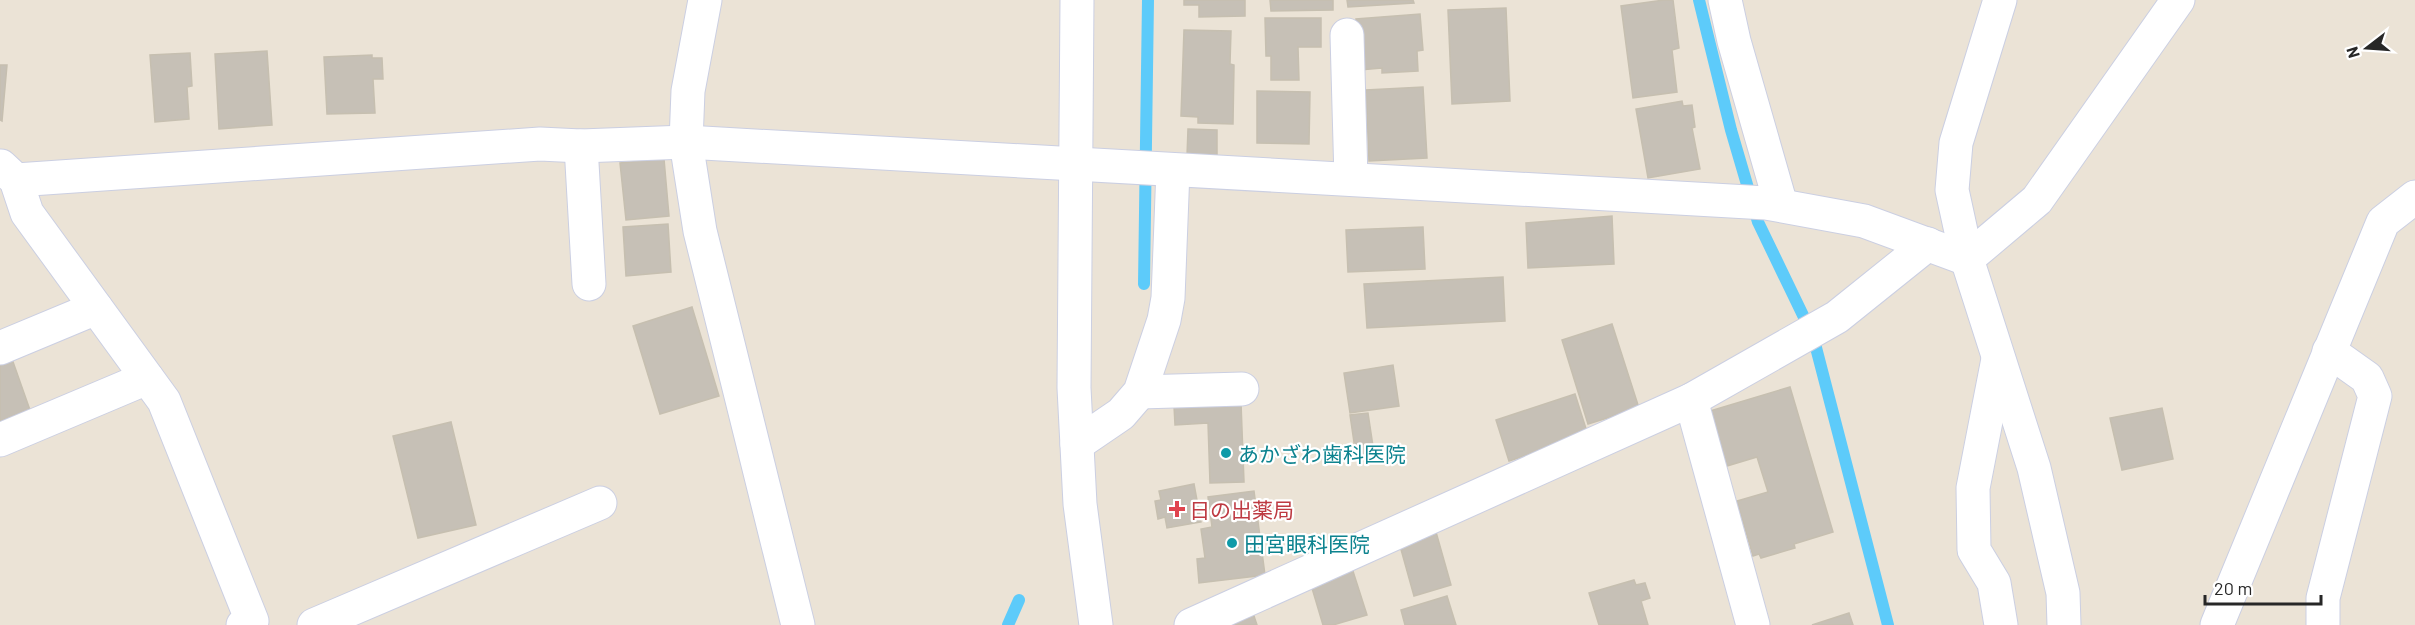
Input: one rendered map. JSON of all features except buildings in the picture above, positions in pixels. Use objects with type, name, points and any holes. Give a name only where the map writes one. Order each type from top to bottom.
[{"type":"street","points":[[705,0],[688,91],[686,142],[700,231],[798,625]]},
{"type":"street","points":[[1077,0],[1077,164],[1073,280],[1074,388],[1082,516],[1096,625]]},
{"type":"street","points":[[1725,0],[1773,204]]},
{"type":"street","points":[[2000,0],[1956,142],[1952,190],[1967,260],[2034,468],[2062,593],[2064,625]]},
{"type":"street","points":[[1967,260],[2037,200],[2178,0]]},
{"type":"street","points":[[1347,35],[1351,179]]},
{"type":"street","points":[[254,624],[164,401],[27,213],[8,172],[540,144],[581,146],[686,142],[1773,204],[1864,221],[1967,260]]},
{"type":"street","points":[[581,146],[589,284]]},
{"type":"street","points":[[1077,444],[1121,414],[1140,392],[1164,320],[1168,298],[1156,169]]},
{"type":"street","points":[[2217,625],[2383,222],[2415,197]]},
{"type":"street","points":[[1191,625],[1691,399],[1836,317],[1928,244]]},
{"type":"street","points":[[0,348],[96,308]]},
{"type":"street","points":[[2323,625],[2323,598],[2375,396],[2367,378],[2329,351]]},
{"type":"street","points":[[1998,357],[1973,488],[1974,550],[1994,582],[2001,625]]},
{"type":"street","points":[[0,440],[147,378]]},
{"type":"street","points":[[1140,392],[1242,389]]},
{"type":"street","points":[[1691,399],[1753,625]]},
{"type":"street","points":[[314,625],[600,503]]},
{"type":"waterway","points":[[1144,284],[1148,0]]},
{"type":"waterway","points":[[1699,0],[1731,130],[1758,222],[1813,336],[1888,625]]},
{"type":"waterway","points":[[1008,625],[1019,600]]},
{"type":"place","name":"あかざわ歯科医院","points":[[1226,453]]},
{"type":"place","name":"日の出薬局","points":[[1177,509]]},
{"type":"place","name":"田宮眼科医院","points":[[1232,543]]}]
